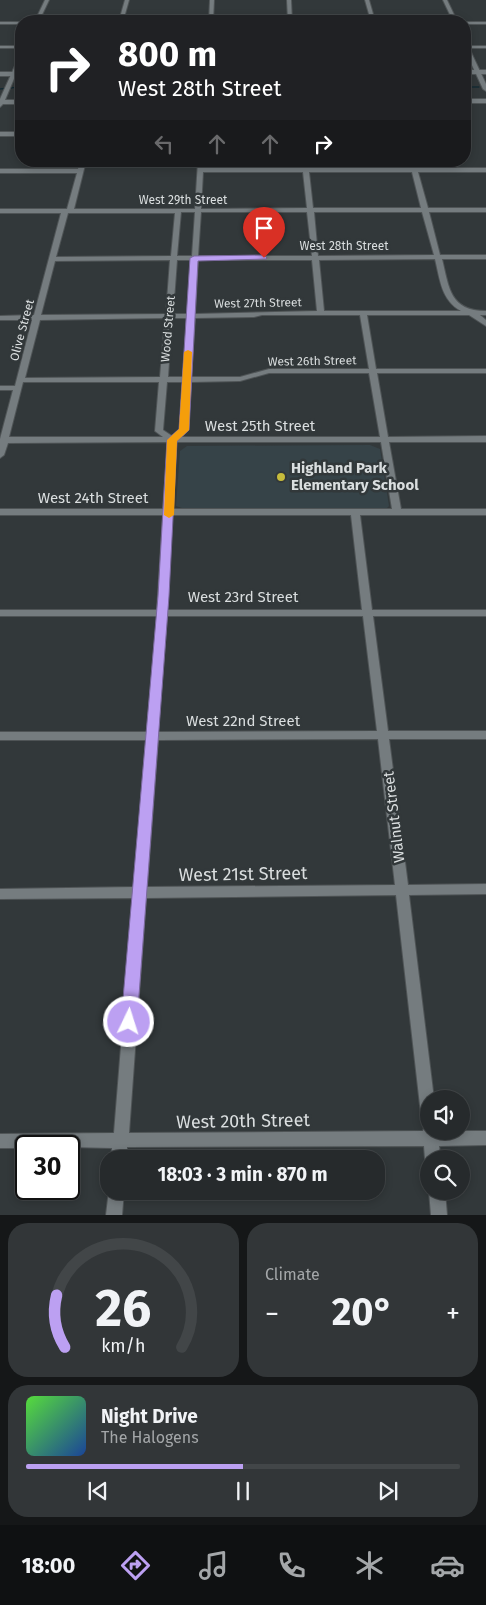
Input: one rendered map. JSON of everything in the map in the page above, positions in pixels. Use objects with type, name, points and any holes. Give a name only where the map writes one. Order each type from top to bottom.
[{"type":"street","points":[[40,15],[47,0]]},
{"type":"street","points":[[123,15],[127,0]]},
{"type":"street","points":[[211,15],[212,0]]},
{"type":"street","points":[[289,0],[290,15]]},
{"type":"street","points":[[367,0],[371,15]]},
{"type":"street","points":[[445,0],[452,15]]},
{"type":"street","points":[[0,23],[15,23]]},
{"type":"street","points":[[471,23],[486,23]]},
{"type":"street","points":[[471,46],[486,47]]},
{"type":"street","points":[[0,47],[15,47]]},
{"type":"street","points":[[471,58],[486,89]]},
{"type":"street","points":[[471,72],[486,72]]},
{"type":"street","points":[[0,74],[15,74]]},
{"type":"street","points":[[0,103],[15,78]]},
{"type":"street","points":[[471,101],[486,101]]},
{"type":"street","points":[[0,103],[15,102]]},
{"type":"street","points":[[0,134],[15,134]]},
{"type":"street","name":"Olive Street","points":[[0,455],[52,259],[81,167]]},
{"type":"street","points":[[306,167],[321,313]]},
{"type":"street","points":[[413,167],[448,296],[456,307],[481,318],[486,324]]},
{"type":"street","points":[[201,170],[486,170]]},
{"type":"street","name":"Wood Street","points":[[178,211],[159,431],[172,440],[184,430],[190,315],[201,170]]},
{"type":"street","points":[[0,171],[80,171]]},
{"type":"street","name":"West 29th Street","points":[[0,211],[486,210]]},
{"type":"street","name":"West 28th Street","points":[[52,259],[486,257]]},
{"type":"street","name":"West 27th Street","points":[[0,318],[321,313],[486,313]]},
{"type":"street","points":[[364,313],[397,511]]},
{"type":"street","name":"West 26th Street","points":[[0,388],[19,384],[240,380],[269,371],[486,371]]},
{"type":"street","name":"West 25th Street","points":[[4,440],[486,439]]},
{"type":"street","points":[[120,1150],[162,612],[172,440]]},
{"type":"street","name":"West 24th Street","points":[[0,512],[486,512]]},
{"type":"street","name":"Walnut Street","points":[[355,512],[384,735],[425,1090]]},
{"type":"street","name":"West 23rd Street","points":[[0,613],[486,612]]},
{"type":"street","name":"West 22nd Street","points":[[0,736],[486,735]]},
{"type":"street","name":"West 21st Street","points":[[0,894],[486,889]]},
{"type":"street","name":"West 20th Street","points":[[0,1141],[120,1141],[420,1131]]},
{"type":"street","name":"West 20th Street","points":[[470,1136],[486,1138]]},
{"type":"street","points":[[114,1215],[115,1200]]},
{"type":"street","points":[[438,1200],[440,1215]]},
{"type":"shaded area","name":"Highland Park Elementary School","points":[[370,445],[380,449],[389,506],[387,508],[185,509],[176,506],[180,451],[187,446]]},
{"type":"waterway","points":[[471,87],[479,87]]},
{"type":"waterway","points":[[0,89],[15,88]]},
{"type":"slow traffic","points":[[169,515],[172,440],[184,430],[188,352]]},
{"type":"place","name":"Highland Park Elementary School","points":[[281,477]]},
{"type":"route","points":[[129,1022],[163,596],[172,440],[184,430],[194,258],[264,258]]}]
